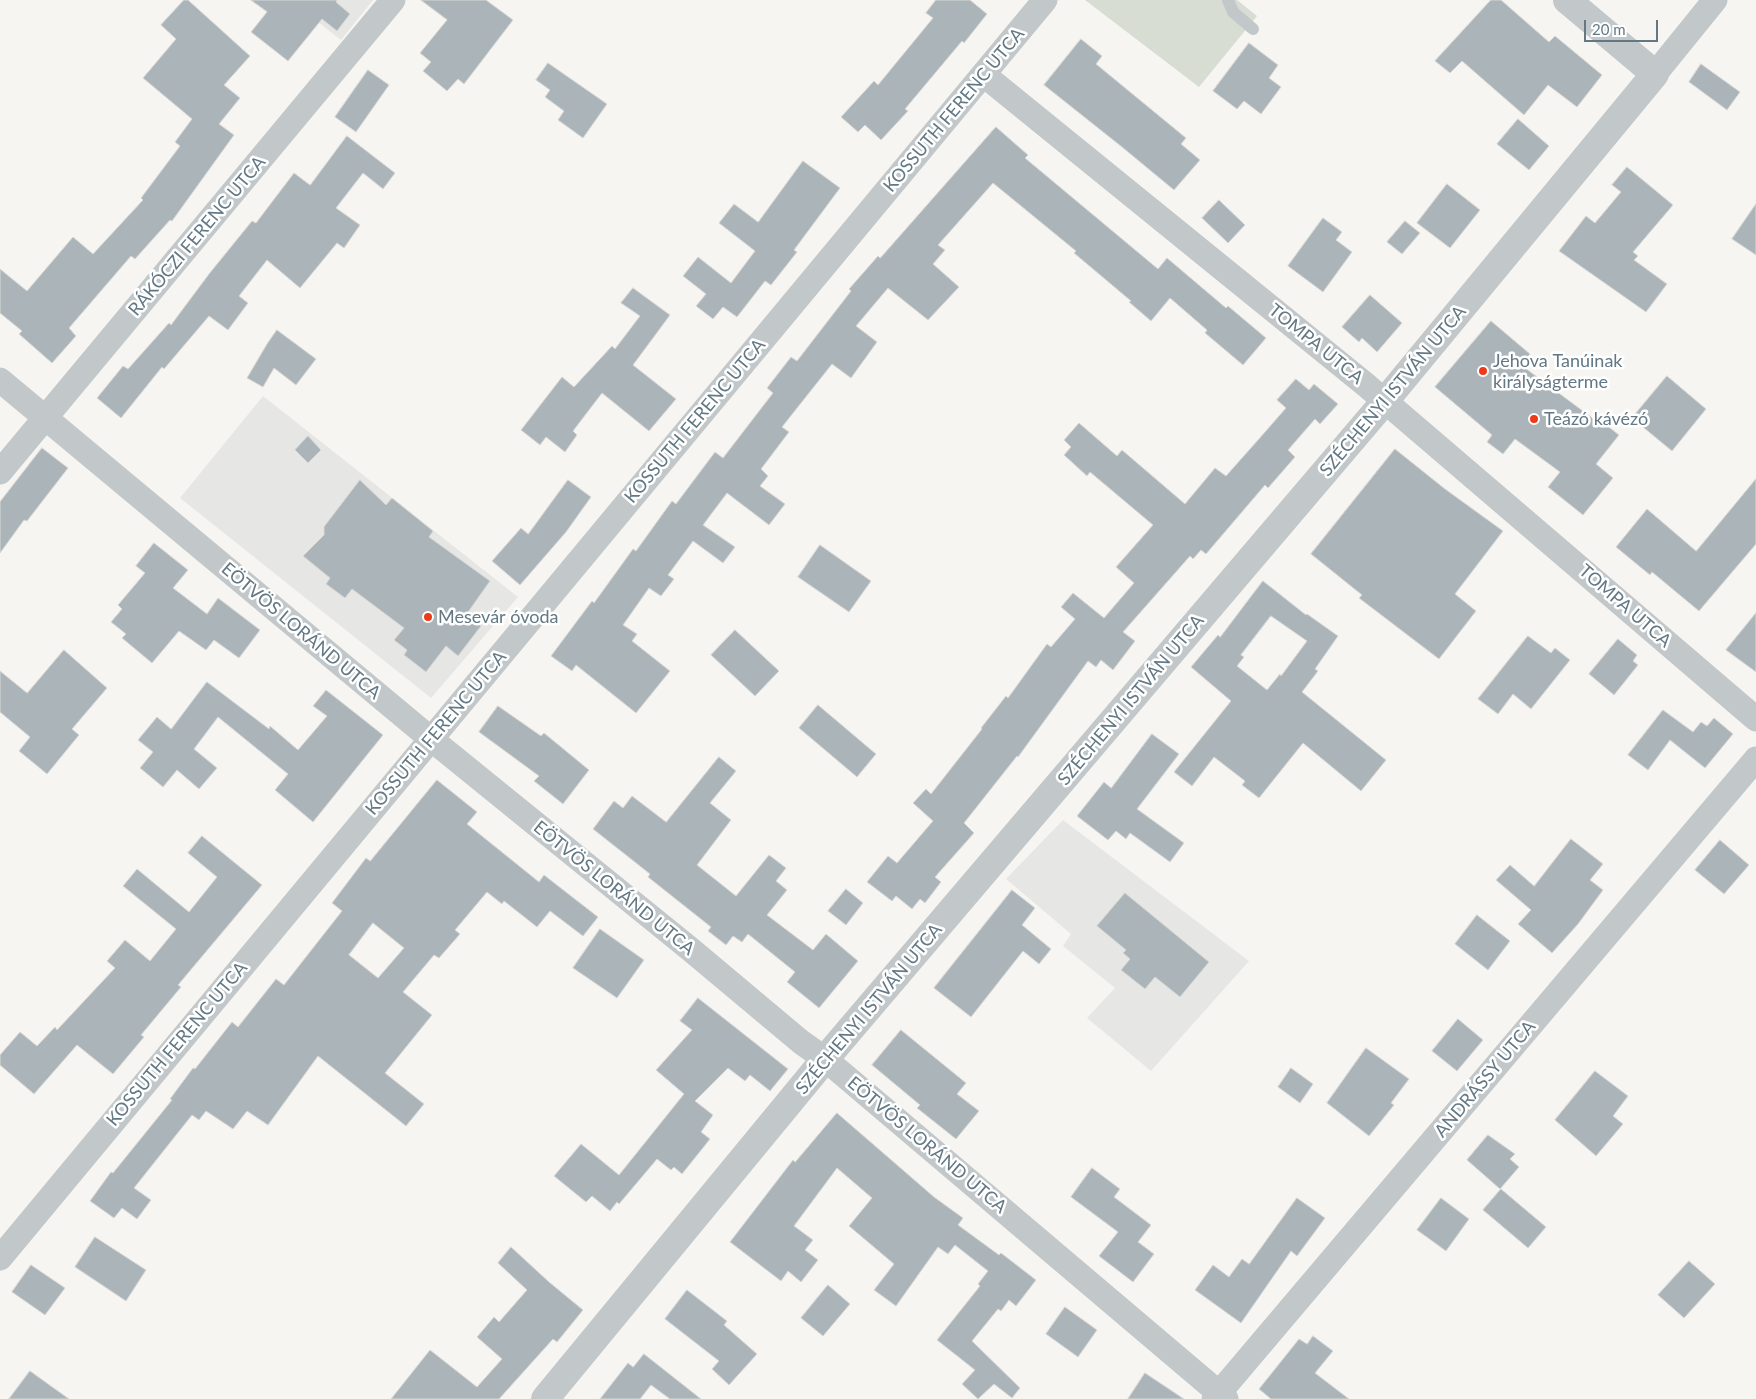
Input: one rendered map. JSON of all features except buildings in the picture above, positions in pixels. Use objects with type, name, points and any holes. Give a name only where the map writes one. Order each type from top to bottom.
[{"type":"street","name":"RÁKÓCZI FERENC UTCA","points":[[0,472],[393,0]]},
{"type":"street","name":"KOSSUTH FERENC UTCA","points":[[0,1258],[1045,0]]},
{"type":"street","points":[[1567,0],[1655,74]]},
{"type":"street","name":"SZÉCHENYI ISTVÁN UTCA","points":[[546,1399],[825,1059],[1385,401],[1715,0]]},
{"type":"street","name":"TOMPA UTCA","points":[[984,75],[1385,401],[1756,718]]},
{"type":"street","name":"EÖTVÖS LORÁND UTCA","points":[[0,380],[431,739],[825,1059],[1220,1397]]},
{"type":"street","name":"ANDRÁSSY UTCA","points":[[1220,1397],[1756,759]]},
{"type":"lane","points":[[1228,0],[1233,12],[1253,29]]},
{"type":"shaded area","points":[[290,0],[373,0],[341,40]]},
{"type":"shaded area","points":[[1085,0],[1237,0],[1257,16],[1199,87]]},
{"type":"shaded area","points":[[263,396],[518,597],[431,698],[180,498]]},
{"type":"shaded area","points":[[1063,820],[1249,961],[1151,1071],[1087,1018],[1115,988],[1063,946],[1071,934],[1006,879]]},
{"type":"place","name":"Jehova Tanúinak királyságterme","points":[[1483,371]]},
{"type":"place","name":"Teázó kávézó","points":[[1534,419]]},
{"type":"place","name":"Mesevár óvoda","points":[[428,617]]}]
